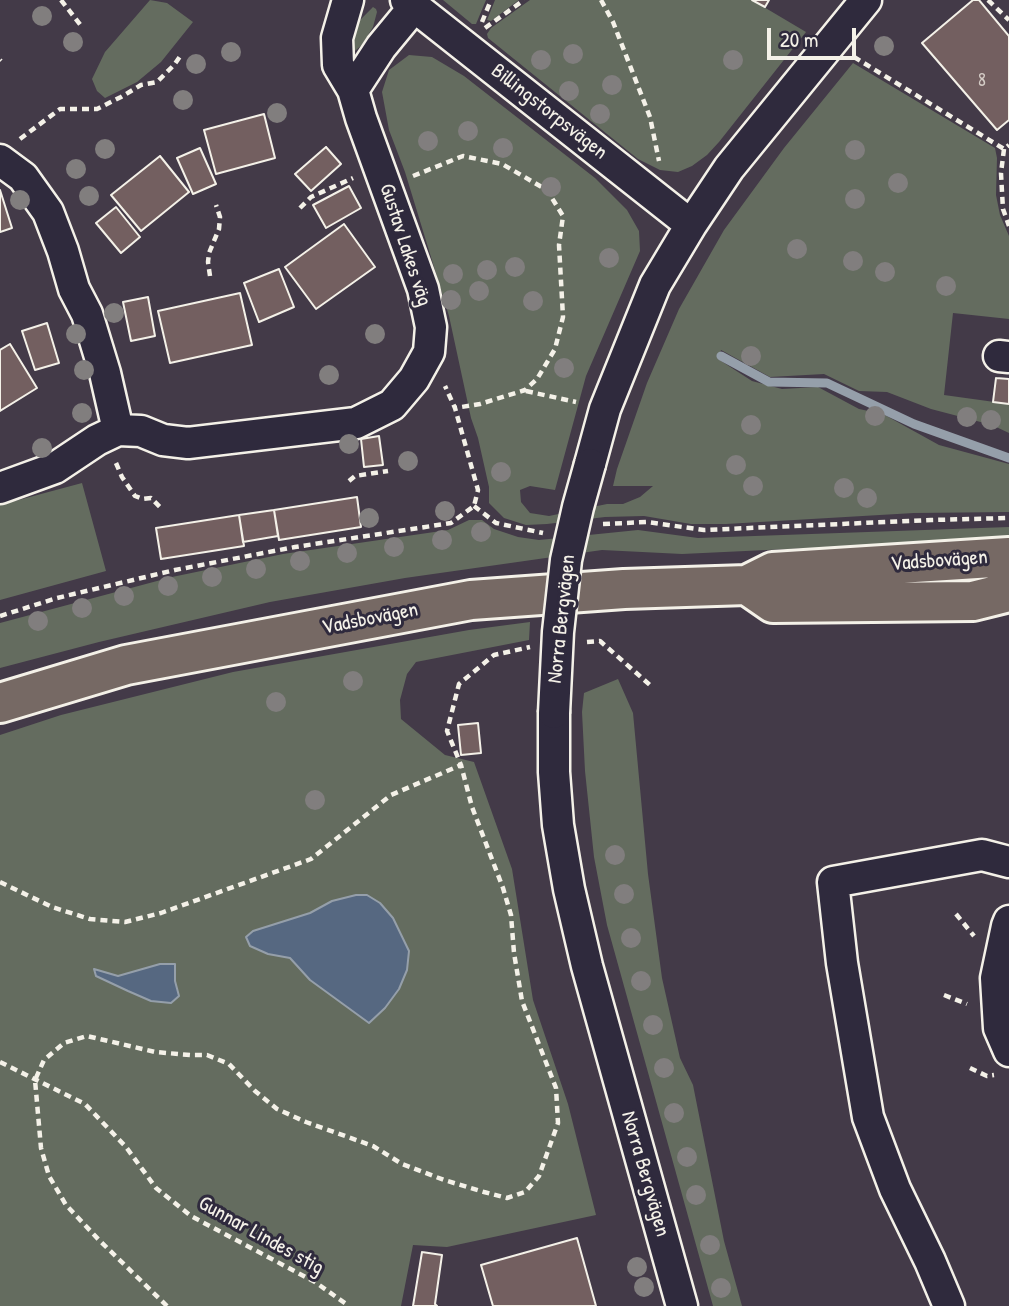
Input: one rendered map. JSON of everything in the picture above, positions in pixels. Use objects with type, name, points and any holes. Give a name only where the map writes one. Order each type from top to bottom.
[{"type":"main road","name":"Vadsbovägen","points":[[0,703],[126,665],[471,600],[624,589],[747,585],[773,572],[1009,556]]},
{"type":"main road","name":"Vadsbovägen","points":[[747,585],[774,603],[991,597],[1009,617]]},
{"type":"street","name":"Gustav Lakes väg","points":[[111,433],[141,431],[163,440],[188,443],[356,423],[392,405],[414,379],[429,352],[430,327],[423,289],[361,118],[354,90],[338,65],[337,38],[348,0]]},
{"type":"street","name":"Norra Bergvägen","points":[[681,1306],[590,978],[569,889],[558,825],[554,772],[554,713],[558,632],[566,560],[605,409],[655,285],[729,168],[866,0]]},
{"type":"street","points":[[354,90],[410,4]]},
{"type":"street","name":"Billingstorpsvägen","points":[[410,4],[691,225]]},
{"type":"street","points":[[0,488],[55,468],[111,433],[111,395],[87,314],[74,289],[48,212],[8,151]]},
{"type":"street","points":[[949,1306],[895,1189],[868,1117],[842,963],[833,881],[982,855],[1009,862]]},
{"type":"street","points":[[1004,1063],[996,978],[1009,921]]},
{"type":"path","points":[[61,0],[82,27]]},
{"type":"path","points":[[491,0],[477,34],[524,0]]},
{"type":"path","points":[[601,0],[613,22],[650,117],[659,162]]},
{"type":"path","points":[[992,1],[1009,20]]},
{"type":"path","points":[[851,54],[1004,149]]},
{"type":"path","points":[[8,151],[60,109],[97,109],[141,85],[157,82],[181,55]]},
{"type":"path","points":[[1009,145],[1004,149],[1001,173],[1003,209],[1009,226]]},
{"type":"path","points":[[0,616],[57,598],[175,570],[295,547],[451,523],[474,506],[478,490],[455,408],[480,404],[525,390],[537,379],[555,349],[563,317],[559,245],[563,216],[547,190],[502,164],[463,156],[311,197],[300,208]]},
{"type":"path","points":[[210,276],[209,253],[219,229],[220,217],[216,205]]},
{"type":"path","points":[[525,390],[582,404]]},
{"type":"path","points":[[111,433],[122,477],[129,489],[135,496],[151,498],[161,509]]},
{"type":"path","points":[[349,481],[355,476],[388,471]]},
{"type":"path","points":[[474,506],[496,523],[545,534]]},
{"type":"path","points":[[592,526],[647,522],[704,530],[1009,518]]},
{"type":"path","points":[[575,643],[600,641],[650,685]]},
{"type":"path","points":[[167,1306],[66,1206],[49,1176],[41,1149],[35,1080],[44,1060],[64,1043],[87,1036],[155,1052],[208,1055],[229,1064],[277,1109],[373,1146],[402,1164],[444,1180],[507,1198],[526,1192],[539,1176],[558,1122],[556,1088],[522,1001],[511,915],[503,888],[471,807],[461,765],[447,731],[459,684],[494,655],[538,646]]},
{"type":"path","points":[[0,882],[52,907],[90,919],[125,922],[149,916],[311,859],[391,794],[461,765]]},
{"type":"path","points":[[956,914],[981,944]]},
{"type":"path","points":[[944,995],[975,1006]]},
{"type":"path","name":"Gunnar Lindes stig","points":[[0,1062],[85,1104],[126,1147],[156,1188],[191,1216],[305,1276],[349,1306]]},
{"type":"path","points":[[970,1068],[987,1076],[1004,1063]]},
{"type":"green space","points":[[150,0],[167,3],[193,22],[161,62],[137,82],[105,98],[97,91],[92,79],[105,52]]},
{"type":"green space","points":[[443,0],[486,0],[476,24],[472,24]]},
{"type":"green space","points":[[495,0],[519,0],[491,21],[487,20]]},
{"type":"green space","points":[[530,0],[752,0],[806,32],[707,155],[678,172],[660,170],[638,159],[488,38],[487,34],[491,28]]},
{"type":"green space","points":[[373,7],[377,12],[373,27],[362,45],[350,55],[349,43],[353,31]]},
{"type":"green space","points":[[409,55],[432,57],[464,76],[595,178],[627,210],[639,231],[640,251],[586,376],[555,490],[530,486],[520,490],[521,502],[530,513],[549,516],[607,504],[623,504],[640,497],[653,486],[613,486],[647,383],[679,309],[724,230],[784,148],[853,63],[995,148],[996,195],[1000,215],[1009,236],[1009,319],[953,313],[944,395],[1009,404],[1009,433],[992,425],[931,409],[887,392],[859,391],[824,374],[770,377],[721,350],[718,359],[752,381],[782,389],[818,387],[859,409],[883,414],[939,445],[1009,464],[1009,512],[914,513],[726,524],[691,524],[644,516],[526,525],[504,518],[489,503],[489,487],[449,316],[405,172],[389,130],[382,92],[389,70]]},
{"type":"green space","points":[[82,483],[106,571],[0,600],[0,505]]},
{"type":"green space","points":[[469,520],[482,520],[494,529],[539,540],[638,530],[698,538],[1009,527],[1009,544],[931,548],[809,548],[682,554],[602,550],[405,578],[270,602],[0,668],[0,623],[172,577],[283,554],[448,530]]},
{"type":"green space","points":[[530,622],[529,640],[416,662],[407,674],[400,700],[401,719],[445,755],[474,762],[512,869],[533,1000],[568,1104],[596,1215],[447,1247],[413,1245],[401,1306],[0,1306],[0,735],[61,715],[233,672],[469,630]]},
{"type":"green space","points":[[618,679],[633,713],[648,874],[662,978],[680,1058],[693,1085],[724,1241],[742,1306],[713,1306],[607,925],[594,857],[582,712],[584,693]]},
{"type":"water","points":[[367,895],[380,903],[393,918],[409,951],[407,970],[399,989],[369,1023],[310,980],[290,958],[268,954],[250,946],[246,937],[253,931],[310,913],[332,901]]},
{"type":"water","points":[[160,964],[175,964],[175,981],[179,996],[171,1003],[151,1001],[128,991],[96,976],[94,969],[118,976]]},
{"type":"building","points":[[752,0],[769,0],[765,7]]},
{"type":"building","points":[[973,0],[979,0],[1009,36],[1009,120],[997,130],[922,43]]},
{"type":"building","points":[[264,114],[275,158],[216,174],[204,130]]},
{"type":"building","points":[[326,147],[341,164],[311,191],[295,174]]},
{"type":"building","points":[[200,148],[216,184],[193,194],[177,158]]},
{"type":"building","points":[[160,156],[189,192],[141,231],[111,195]]},
{"type":"building","points":[[349,186],[361,208],[326,228],[313,205]]},
{"type":"building","points":[[0,190],[12,228],[0,232]]},
{"type":"building","points":[[116,207],[140,237],[121,253],[96,223]]},
{"type":"building","points":[[344,224],[375,267],[316,309],[285,267]]},
{"type":"building","points":[[279,269],[294,307],[259,322],[244,283]]},
{"type":"building","points":[[240,293],[252,345],[170,363],[158,311]]},
{"type":"building","points":[[148,297],[155,336],[131,341],[123,302]]},
{"type":"building","points":[[47,323],[59,363],[35,370],[22,331]]},
{"type":"building","points":[[10,344],[37,388],[0,411],[0,350]]},
{"type":"building","points":[[996,378],[1009,379],[1009,404],[993,402]]},
{"type":"building","points":[[379,436],[383,465],[364,467],[361,439]]},
{"type":"building","points":[[357,497],[361,527],[279,540],[274,510]]},
{"type":"building","points":[[274,510],[278,536],[243,542],[239,515]]},
{"type":"building","points":[[239,515],[244,546],[161,559],[156,528]]},
{"type":"building","points":[[478,723],[481,753],[461,755],[458,725]]},
{"type":"building","points":[[577,1238],[596,1306],[493,1306],[481,1265]]},
{"type":"building","points":[[422,1252],[442,1255],[435,1304],[437,1306],[413,1306]]},
{"type":"waterway","points":[[721,356],[769,382],[827,383],[914,424],[1009,458]]}]
